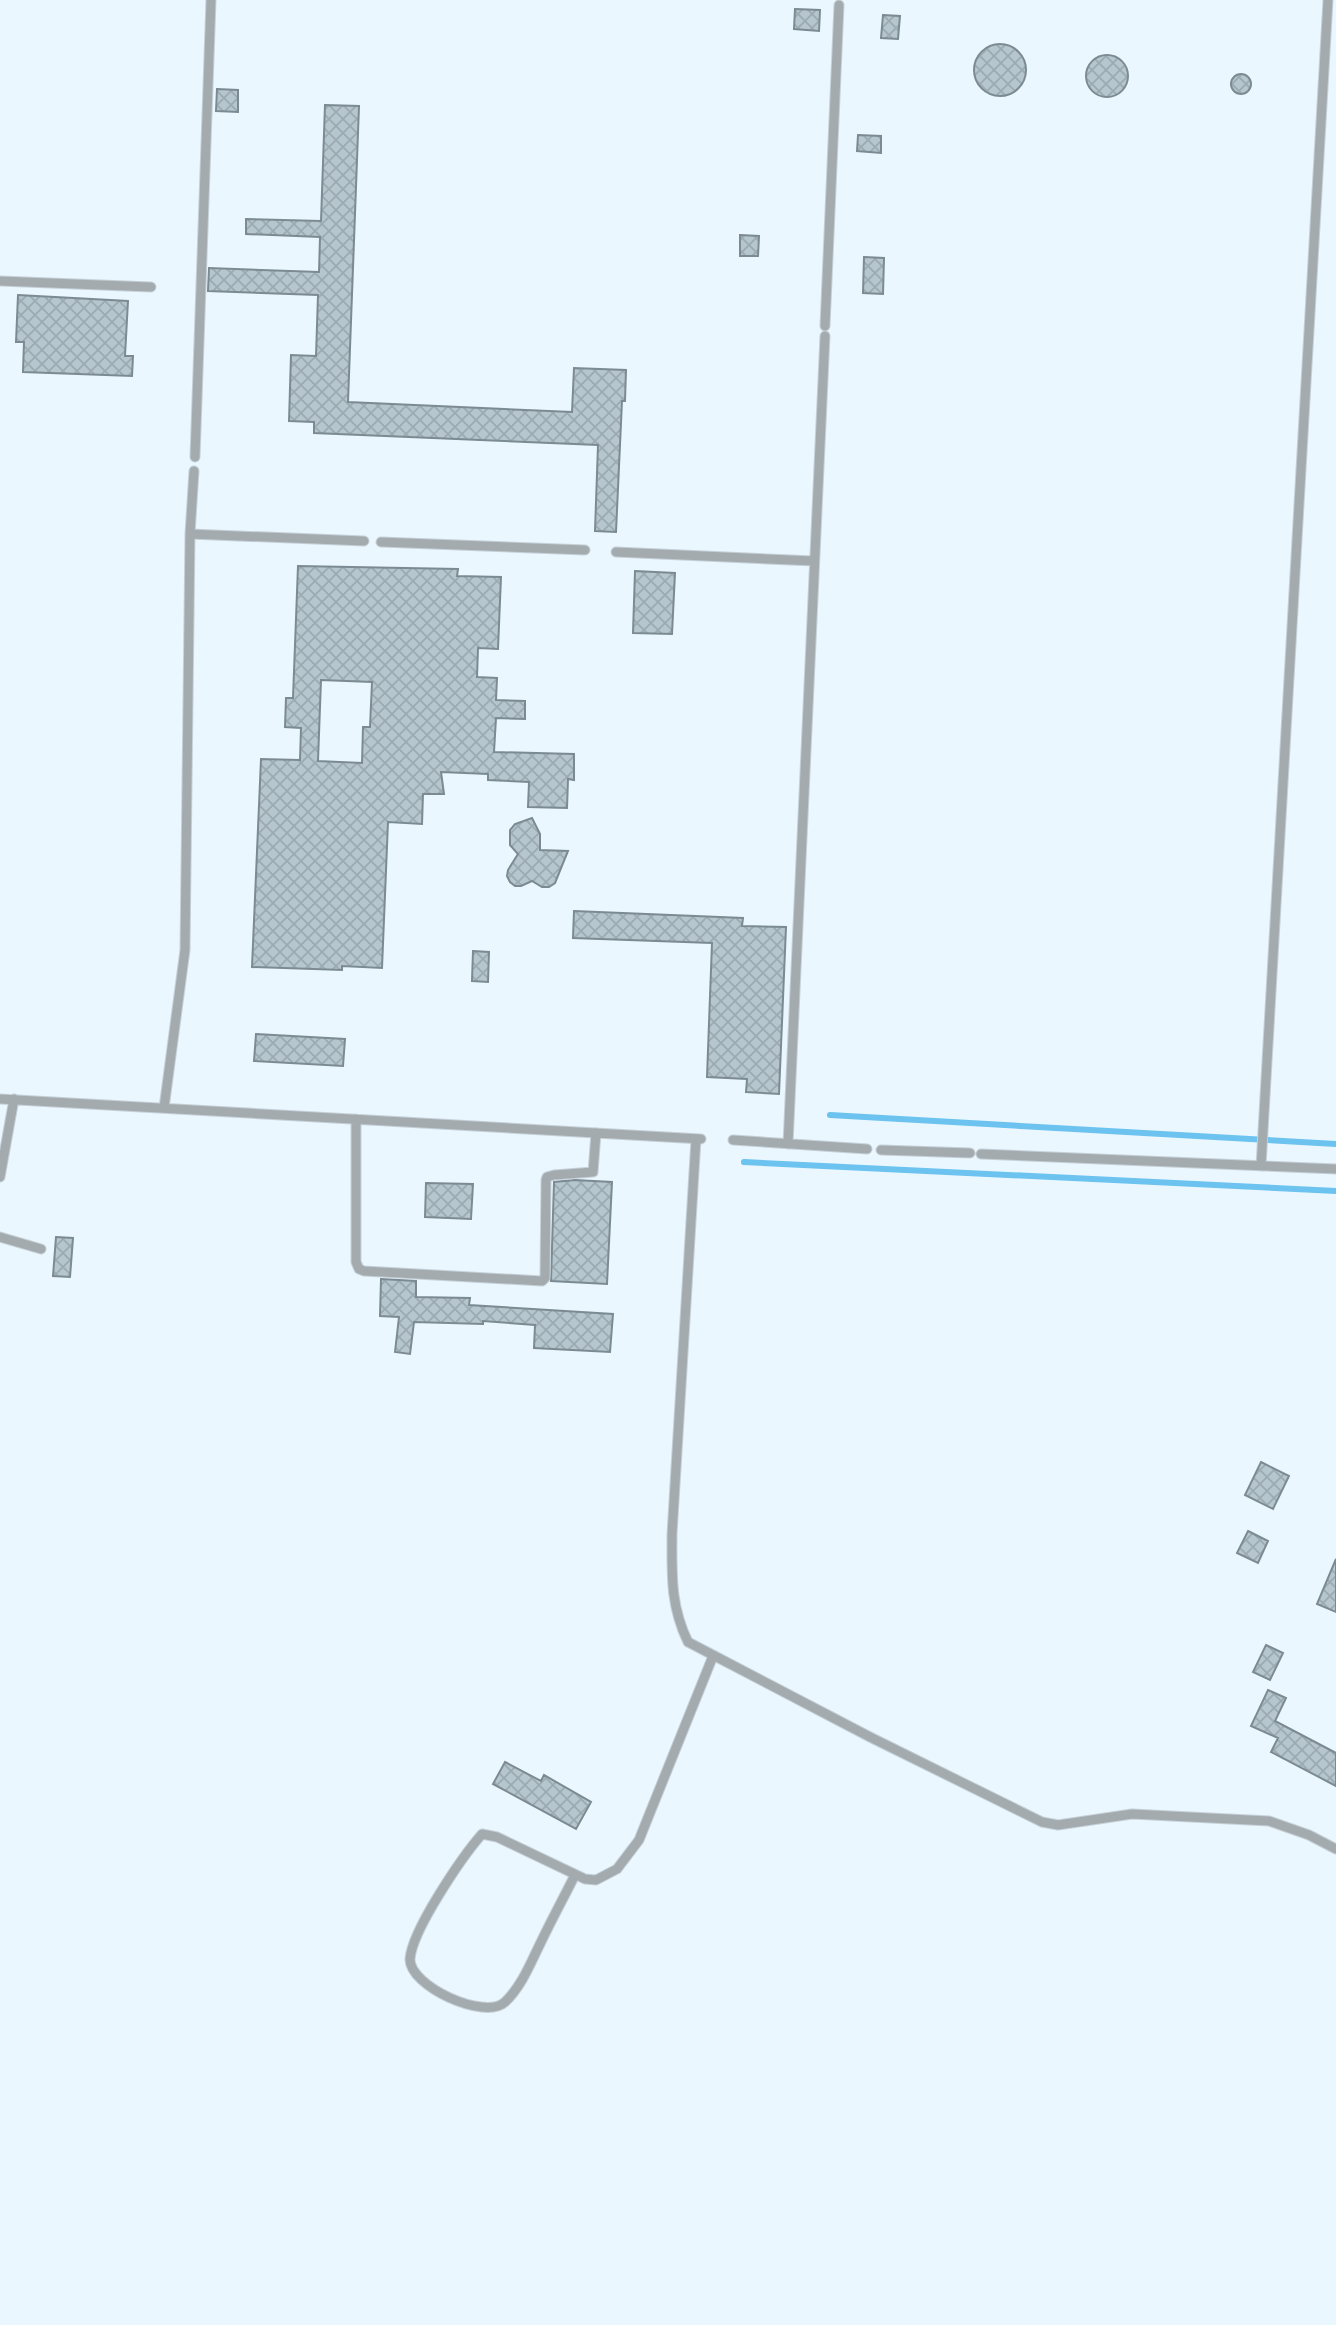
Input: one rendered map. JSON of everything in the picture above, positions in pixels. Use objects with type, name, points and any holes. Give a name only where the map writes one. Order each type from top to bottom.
[{"type":"lane","points":[[194,457],[211,0]]},
{"type":"lane","points":[[1261,1166],[1328,0]]},
{"type":"lane","points":[[788,1144],[839,5]]},
{"type":"lane","points":[[0,281],[151,287]]},
{"type":"lane","points":[[164,1108],[185,950],[190,534],[194,471]]},
{"type":"lane","points":[[190,534],[364,541]]},
{"type":"lane","points":[[381,542],[585,550]]},
{"type":"lane","points":[[616,552],[814,561]]},
{"type":"lane","points":[[0,1098],[699,1139],[672,1534],[672,1587],[677,1620],[688,1642],[1042,1822],[1058,1825],[1132,1814],[1269,1821],[1309,1835],[1336,1849]]},
{"type":"lane","points":[[0,1177],[14,1099]]},
{"type":"lane","points":[[356,1119],[356,1262],[359,1269],[542,1281],[545,1278],[547,1177],[593,1172],[596,1133]]},
{"type":"lane","points":[[733,1140],[867,1149]]},
{"type":"lane","points":[[881,1150],[970,1153]]},
{"type":"lane","points":[[981,1154],[1336,1170]]},
{"type":"lane","points":[[0,1237],[41,1249]]},
{"type":"lane","points":[[575,1875],[518,1987],[504,2004],[496,2008],[468,2006],[424,1982],[411,1968],[410,1956],[425,1919],[466,1852],[482,1834],[497,1836],[590,1881],[617,1869],[639,1840],[713,1656]]},
{"type":"building","points":[[795,9],[820,10],[819,31],[794,29]]},
{"type":"building","points":[[883,15],[900,16],[898,39],[881,38]]},
{"type":"building","points":[[1000,44],[1019,51],[1026,70],[1019,89],[1000,96],[981,89],[974,70],[981,51]]},
{"type":"building","points":[[1107,55],[1122,61],[1128,76],[1122,91],[1107,97],[1092,91],[1086,76],[1092,61]]},
{"type":"building","points":[[1241,74],[1248,77],[1251,84],[1248,91],[1241,94],[1234,91],[1231,84],[1234,77]]},
{"type":"building","points":[[217,89],[238,90],[238,112],[216,111]]},
{"type":"building","points":[[325,105],[359,106],[348,402],[572,412],[574,368],[626,370],[616,532],[595,531],[598,445],[314,433],[314,422],[289,421],[291,355],[316,356],[318,295],[208,291],[209,268],[319,272],[320,237],[246,234],[246,219],[321,221]]},
{"type":"building","points":[[858,135],[881,136],[881,153],[857,151]]},
{"type":"building","points":[[740,235],[759,236],[758,256],[740,256]]},
{"type":"building","points":[[864,257],[884,258],[883,294],[863,293]]},
{"type":"building","points":[[18,295],[128,301],[125,356],[133,356],[132,376],[23,372],[24,342],[16,342]]},
{"type":"building","points":[[298,566],[458,569],[457,576],[501,577],[498,649],[478,648],[477,677],[497,678],[496,700],[525,701],[525,719],[496,718],[494,752],[574,754],[574,780],[568,779],[567,808],[528,807],[529,782],[488,780],[488,774],[441,772],[444,794],[423,794],[422,824],[388,822],[382,968],[342,966],[342,970],[252,967],[261,759],[300,760],[301,728],[285,727],[286,698],[293,698]],"holes":[[[321,680],[372,682],[370,727],[363,727],[362,763],[318,761]]]},
{"type":"building","points":[[635,571],[675,573],[672,634],[633,633]]},
{"type":"building","points":[[532,818],[540,834],[540,850],[568,851],[555,883],[549,887],[542,887],[532,881],[515,886],[507,876],[518,854],[510,845],[510,830],[515,824]]},
{"type":"building","points":[[574,911],[743,918],[742,926],[786,927],[779,1094],[746,1092],[747,1079],[707,1077],[712,943],[573,938]]},
{"type":"building","points":[[473,951],[489,952],[488,982],[472,981]]},
{"type":"building","points":[[256,1034],[345,1039],[343,1066],[254,1061]]},
{"type":"building","points":[[554,1182],[612,1182],[607,1284],[551,1281]]},
{"type":"building","points":[[426,1183],[473,1184],[471,1219],[425,1217]]},
{"type":"building","points":[[56,1237],[73,1238],[70,1277],[53,1276]]},
{"type":"building","points":[[381,1279],[416,1281],[416,1297],[470,1298],[469,1305],[613,1314],[610,1352],[534,1348],[535,1325],[483,1321],[483,1324],[414,1322],[410,1354],[395,1352],[399,1317],[380,1316]]},
{"type":"building","points":[[1261,1462],[1289,1476],[1273,1509],[1245,1495]]},
{"type":"building","points":[[1248,1531],[1268,1541],[1258,1563],[1237,1553]]},
{"type":"building","points":[[1336,1559],[1336,1612],[1317,1604]]},
{"type":"building","points":[[1266,1645],[1283,1653],[1270,1680],[1253,1672]]},
{"type":"building","points":[[1268,1690],[1286,1698],[1275,1721],[1336,1753],[1336,1786],[1271,1752],[1278,1738],[1251,1726]]},
{"type":"building","points":[[505,1762],[541,1781],[544,1775],[591,1802],[576,1829],[493,1784]]},
{"type":"waterway","points":[[830,1115],[1336,1144]]},
{"type":"waterway","points":[[744,1162],[1336,1191]]}]
